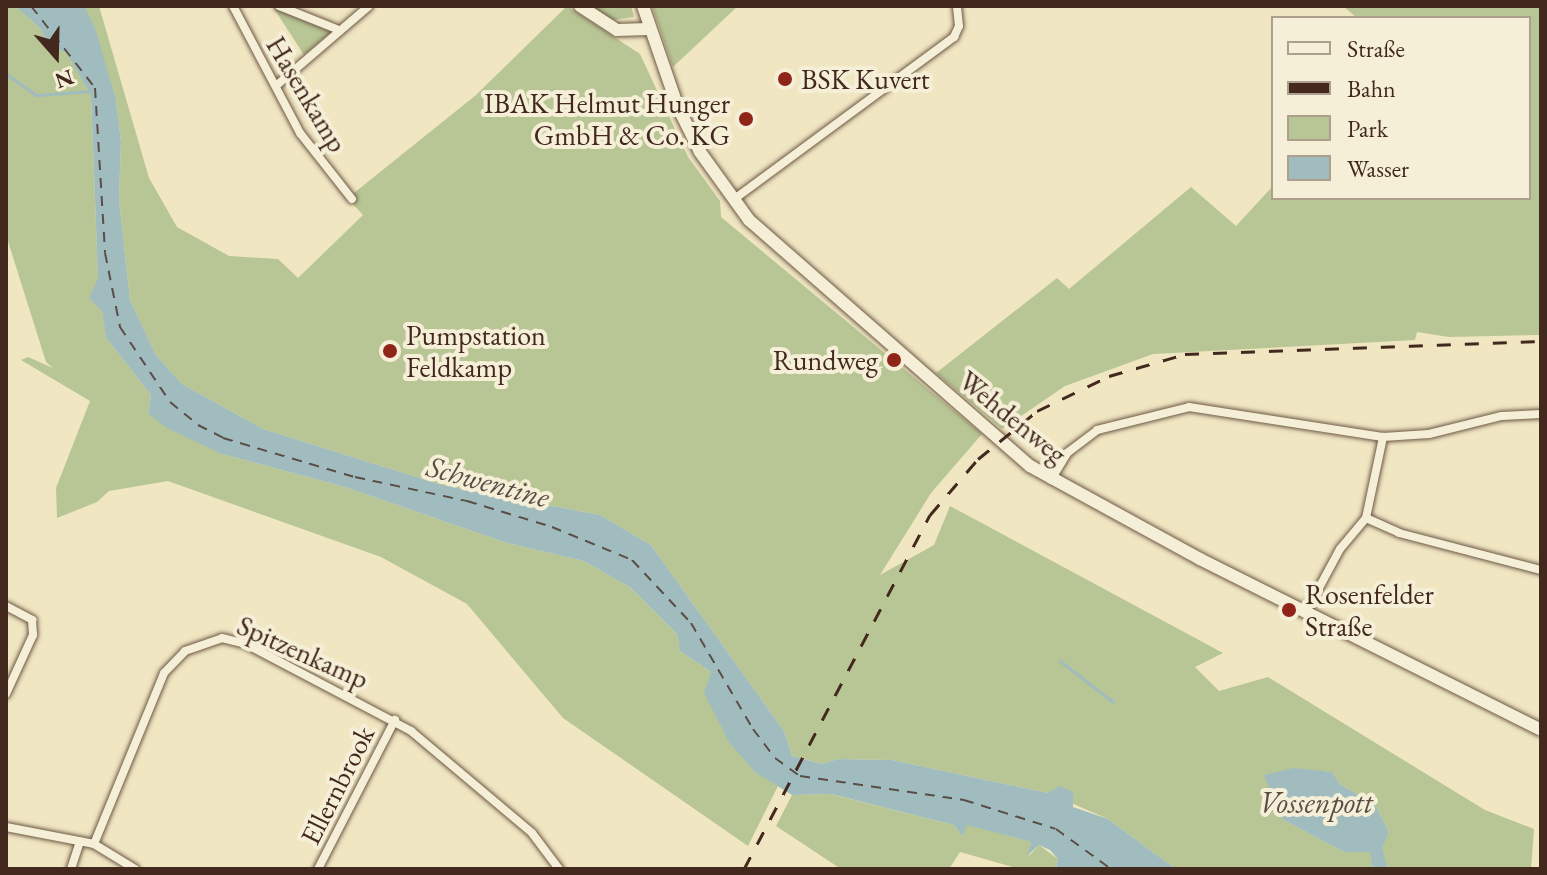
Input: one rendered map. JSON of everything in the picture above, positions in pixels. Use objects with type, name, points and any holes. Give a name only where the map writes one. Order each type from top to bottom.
[{"type":"main road","points":[[580,6],[617,30],[648,29]]},
{"type":"main road","name":"Wehdenweg","points":[[643,6],[648,29],[677,105],[733,200],[795,266],[1051,480],[1541,730]]},
{"type":"street","name":"Hasenkamp","points":[[233,6],[314,154],[352,199]]},
{"type":"street","points":[[279,6],[339,30]]},
{"type":"street","points":[[277,85],[369,6]]},
{"type":"street","points":[[733,200],[954,37],[959,26],[957,6]]},
{"type":"street","points":[[1051,480],[1067,453],[1097,430],[1189,407],[1383,437],[1429,434],[1502,416],[1541,414]]},
{"type":"street","points":[[1307,610],[1340,549],[1366,518],[1383,437]]},
{"type":"street","points":[[1366,518],[1399,533],[1541,570]]},
{"type":"street","points":[[6,606],[32,620],[33,635],[6,694]]},
{"type":"street","name":"Spitzenkamp","points":[[94,844],[164,673],[172,661],[203,641],[222,638],[246,644],[395,720],[532,833],[559,869]]},
{"type":"street","name":"Ellernbrook","points":[[318,869],[395,720]]},
{"type":"street","points":[[6,827],[94,844],[135,869]]},
{"type":"street","points":[[71,869],[80,841]]},
{"type":"green space","points":[[6,6],[15,6],[41,29],[46,42],[67,54],[91,94],[98,278],[106,338],[151,395],[148,413],[222,454],[345,487],[507,543],[584,561],[631,588],[677,634],[680,651],[711,672],[755,772],[779,784],[748,846],[563,718],[467,604],[381,557],[168,481],[109,491],[97,502],[57,518],[56,488],[90,401],[21,360],[28,357],[53,368],[46,362],[6,235]]},
{"type":"green space","points":[[84,6],[99,6],[149,178],[177,227],[229,256],[278,259],[298,278],[363,215],[351,202],[354,193],[476,95],[567,6],[640,54],[688,157],[720,201],[721,217],[982,434],[931,493],[880,575],[934,545],[950,506],[1223,653],[1195,667],[1219,691],[1268,677],[1485,810],[1534,829],[1531,869],[1388,869],[1381,847],[1389,832],[1375,804],[1341,785],[1332,772],[1314,771],[1282,819],[1344,852],[1371,852],[1373,869],[1176,869],[1108,819],[1048,793],[892,760],[838,759],[822,764],[792,756],[784,731],[651,545],[600,515],[442,485],[263,429],[182,384],[156,355],[130,300],[119,199],[121,141],[116,100]]},
{"type":"green space","points":[[585,6],[631,6],[634,17],[606,21]]},
{"type":"green space","points":[[652,6],[738,6],[673,67]]},
{"type":"green space","points":[[1343,6],[1541,6],[1541,335],[1449,337],[1417,332],[1415,340],[1153,354],[1065,386],[1002,429],[936,373],[1057,278],[1069,289],[1191,187],[1236,226],[1271,188],[1271,200],[1531,200],[1531,16],[1355,16]]},
{"type":"green space","points":[[273,7],[330,26],[333,30],[304,55]]},
{"type":"green space","points":[[830,794],[954,825],[962,836],[966,824],[1031,842],[1029,856],[1039,845],[1058,859],[1056,869],[1020,869],[960,852],[949,869],[841,869],[776,826],[792,795]]},
{"type":"water","points":[[15,6],[84,6],[95,28],[116,100],[121,141],[119,199],[130,300],[156,355],[182,384],[263,429],[442,485],[600,515],[651,545],[784,731],[792,756],[822,764],[838,759],[892,760],[1048,793],[1060,786],[1073,792],[1073,807],[1108,819],[1176,869],[1056,869],[1058,859],[1050,850],[1039,845],[1028,855],[1031,842],[967,825],[962,836],[954,825],[831,794],[792,795],[755,772],[729,742],[704,693],[711,672],[680,651],[677,634],[631,588],[584,561],[507,543],[345,487],[222,454],[167,428],[148,413],[151,395],[106,338],[102,311],[89,298],[98,278],[91,95],[67,54],[46,42],[41,29]]},
{"type":"water","name":"Vossenpott","points":[[1294,768],[1332,772],[1341,785],[1375,804],[1389,832],[1382,848],[1388,869],[1373,869],[1370,852],[1344,852],[1282,819],[1264,775]]},
{"type":"waterway","points":[[6,74],[36,95],[93,91]]},
{"type":"waterway","points":[[1060,661],[1113,702]]},
{"type":"ferry route","points":[[31,6],[95,88],[105,253],[120,327],[170,402],[198,425],[223,438],[355,477],[467,501],[552,527],[632,560],[691,623],[753,729],[775,758],[800,776],[964,800],[1056,829],[1111,869]]},
{"type":"railway","points":[[744,869],[930,515],[978,459],[1037,411],[1109,376],[1185,354],[1541,341]]},
{"type":"place","name":"BSK Kuvert","points":[[785,79]]},
{"type":"place","name":"IBAK Helmut Hunger GmbH & Co. KG","points":[[746,119]]},
{"type":"place","name":"Pumpstation Feldkamp","points":[[390,351]]},
{"type":"place","name":"Rundweg","points":[[894,360]]},
{"type":"place","name":"Rosenfelder Straße","points":[[1289,610]]},
{"type":"water label","name":"Schwentine","points":[[488,482]]}]
